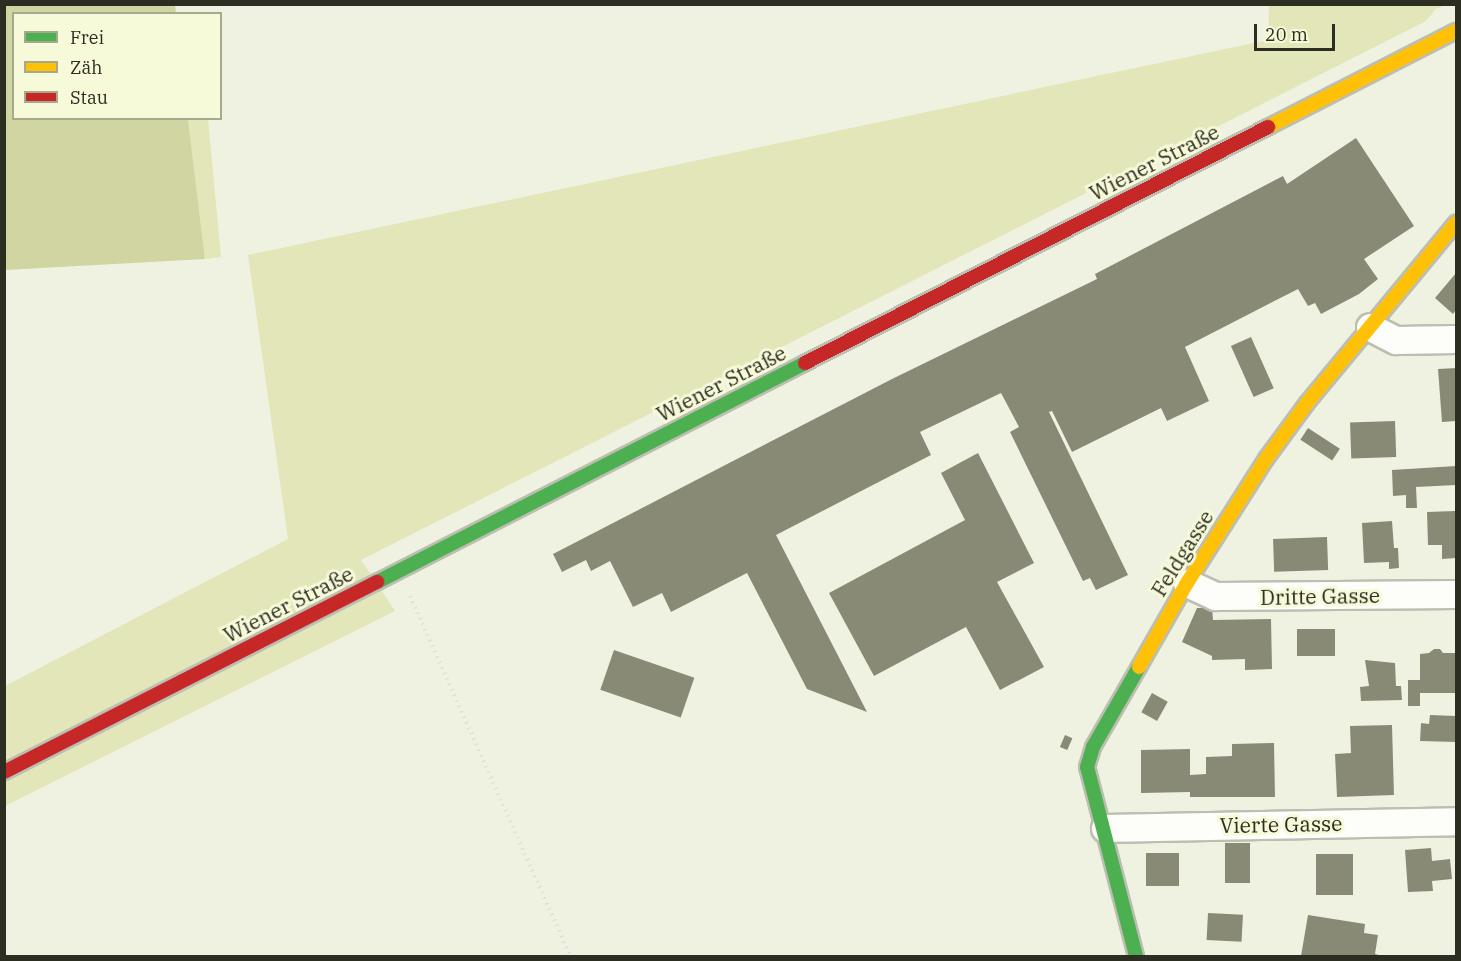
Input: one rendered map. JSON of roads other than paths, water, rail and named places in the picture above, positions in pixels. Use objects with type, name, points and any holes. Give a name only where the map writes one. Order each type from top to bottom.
[{"type":"street","name":"Wiener Straße","points":[[4,772],[1456,31]]},
{"type":"street","name":"Feldgasse","points":[[1136,957],[1105,828],[1087,767],[1093,747],[1187,583],[1266,459],[1307,403],[1456,223]]},
{"type":"street","points":[[1370,327],[1396,340],[1456,339]]},
{"type":"street","name":"Dritte Gasse","points":[[1187,583],[1215,596],[1456,594]]},
{"type":"street","name":"Vierte Gasse","points":[[1105,828],[1456,821]]}]
